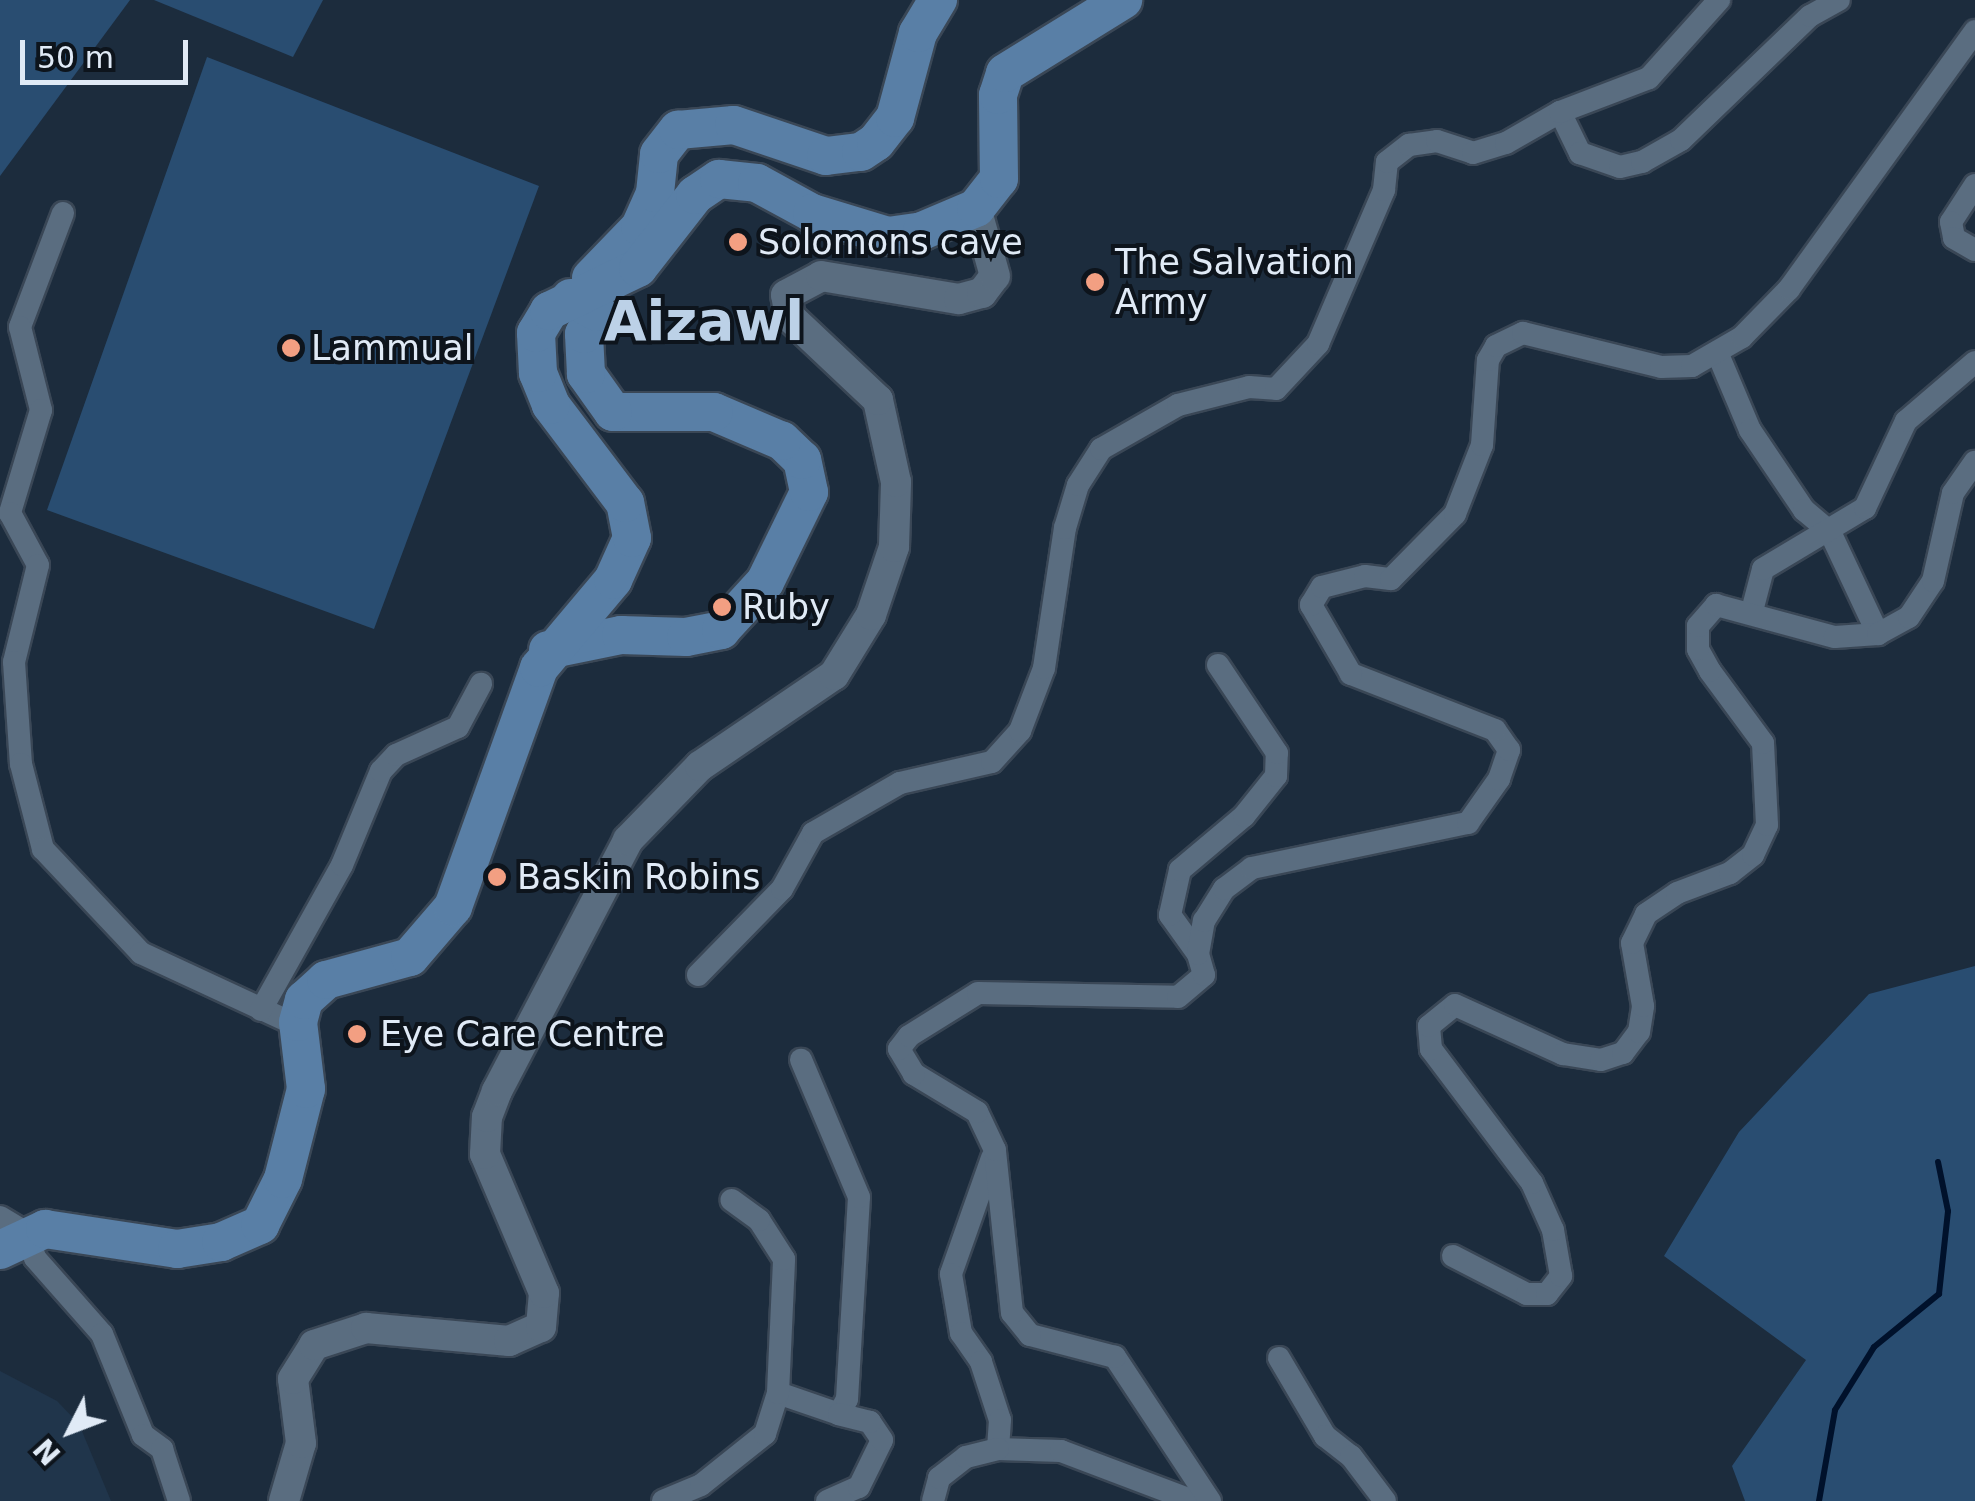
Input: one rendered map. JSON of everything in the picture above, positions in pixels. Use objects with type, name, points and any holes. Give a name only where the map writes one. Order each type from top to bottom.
[{"type":"main road","points":[[572,298],[640,228],[655,193],[659,154],[678,130],[734,125],[826,156],[860,152],[876,142],[896,118],[914,43],[938,0]]},
{"type":"main road","points":[[7,1241],[65,1229],[177,1249],[212,1245],[260,1225],[283,1179],[306,1089],[299,1010],[312,989],[347,973],[392,965],[440,928],[488,824],[512,739],[548,650],[613,580],[632,538],[625,503],[551,405],[538,373],[536,333],[549,311],[638,268],[695,195],[720,179],[757,183],[812,213],[888,236],[976,208],[999,179],[998,95],[1005,74],[1123,0]]},
{"type":"main road","points":[[548,650],[621,635],[686,637],[720,630],[765,582],[809,492],[802,460],[782,441],[714,412],[613,412],[586,374],[584,334],[598,312],[572,298]]},
{"type":"street","points":[[698,974],[782,889],[813,832],[900,784],[992,762],[1020,731],[1044,668],[1065,528],[1078,485],[1101,449],[1178,405],[1249,387],[1276,388],[1318,344],[1384,190],[1388,162],[1410,144],[1437,141],[1473,152],[1506,143],[1560,112],[1650,78],[1718,0]]},
{"type":"street","points":[[1560,112],[1580,153],[1620,168],[1642,162],[1712,115],[1810,16],[1839,0]]},
{"type":"street","points":[[1198,954],[1204,920],[1224,889],[1252,868],[1468,823],[1499,779],[1509,750],[1495,730],[1350,674],[1311,606],[1322,587],[1365,576],[1391,579],[1454,514],[1482,445],[1488,360],[1496,346],[1523,334],[1661,366],[1692,366],[1742,337],[1789,289],[1975,31]]},
{"type":"street","points":[[1975,185],[1951,222],[1954,238],[1975,250]]},
{"type":"street","points":[[284,1501],[301,1443],[293,1379],[314,1345],[366,1328],[510,1341],[540,1327],[544,1293],[485,1154],[487,1116],[497,1091],[628,840],[700,766],[834,675],[871,615],[894,547],[896,482],[878,400],[790,317],[786,295],[821,276],[959,299],[982,294],[994,276],[976,208]]},
{"type":"street","points":[[62,213],[19,333],[41,401],[10,513],[38,566],[14,662],[24,779],[46,858],[124,939],[162,965],[298,1026]]},
{"type":"street","points":[[1717,352],[1750,430],[1804,510],[1830,532],[1878,634]]},
{"type":"street","points":[[1752,610],[1763,569],[1865,508],[1906,421],[1975,362]]},
{"type":"street","points":[[1453,1256],[1527,1294],[1547,1294],[1561,1276],[1553,1230],[1532,1183],[1431,1049],[1428,1026],[1455,1005],[1563,1054],[1601,1060],[1631,1042],[1643,1006],[1632,942],[1646,914],[1676,893],[1730,873],[1752,855],[1767,825],[1763,743],[1698,649],[1698,626],[1716,605],[1752,610],[1834,637],[1878,634],[1909,617],[1933,582],[1953,493],[1975,462]]},
{"type":"street","points":[[1210,1501],[1115,1357],[1030,1335],[1012,1314],[995,1150],[977,1112],[902,1063],[899,1049],[908,1036],[978,993],[1178,997],[1204,976],[1198,954],[1170,916],[1180,870],[1244,816],[1276,776],[1277,753],[1218,665]]},
{"type":"street","points":[[261,1010],[342,865],[381,771],[396,754],[458,727],[481,684]]},
{"type":"street","points":[[802,1060],[859,1197],[847,1399],[839,1414]]},
{"type":"street","points":[[995,1150],[951,1274],[961,1333],[981,1362],[1000,1420],[998,1449]]},
{"type":"street","points":[[663,1501],[700,1485],[766,1434],[778,1392],[784,1258],[759,1220],[731,1200]]},
{"type":"street","points":[[7,1241],[35,1258],[102,1334],[143,1435],[162,1448],[179,1501]]},
{"type":"street","points":[[1279,1358],[1325,1436],[1352,1456],[1384,1501]]},
{"type":"street","points":[[778,1392],[870,1422],[882,1440],[859,1486],[827,1501]]},
{"type":"street","points":[[933,1501],[938,1478],[966,1457],[998,1449],[1061,1451],[1193,1501]]},
{"type":"shaded area","points":[[0,0],[130,0],[0,176]]},
{"type":"shaded area","points":[[154,0],[323,0],[293,57]]},
{"type":"shaded area","name":"Lammual","points":[[207,57],[539,186],[374,629],[47,510]]},
{"type":"shaded area","points":[[1975,966],[1975,1501],[1745,1501],[1732,1466],[1806,1360],[1664,1256],[1739,1132],[1869,994]]},
{"type":"shaded area","points":[[0,1371],[57,1401],[79,1424],[111,1501],[0,1501]]},
{"type":"waterway","points":[[1819,1501],[1835,1410],[1874,1347],[1939,1294],[1948,1211],[1938,1162]]},
{"type":"place","name":"Solomons cave","points":[[738,242]]},
{"type":"place","name":"The Salvation Army","points":[[1095,282]]},
{"type":"place","name":"Lammual","points":[[291,348]]},
{"type":"place","name":"Ruby","points":[[722,607]]},
{"type":"place","name":"Baskin Robins","points":[[497,877]]},
{"type":"place","name":"Eye Care Centre","points":[[357,1034]]},
{"type":"district","name":"Aizawl","points":[[704,322]]}]
